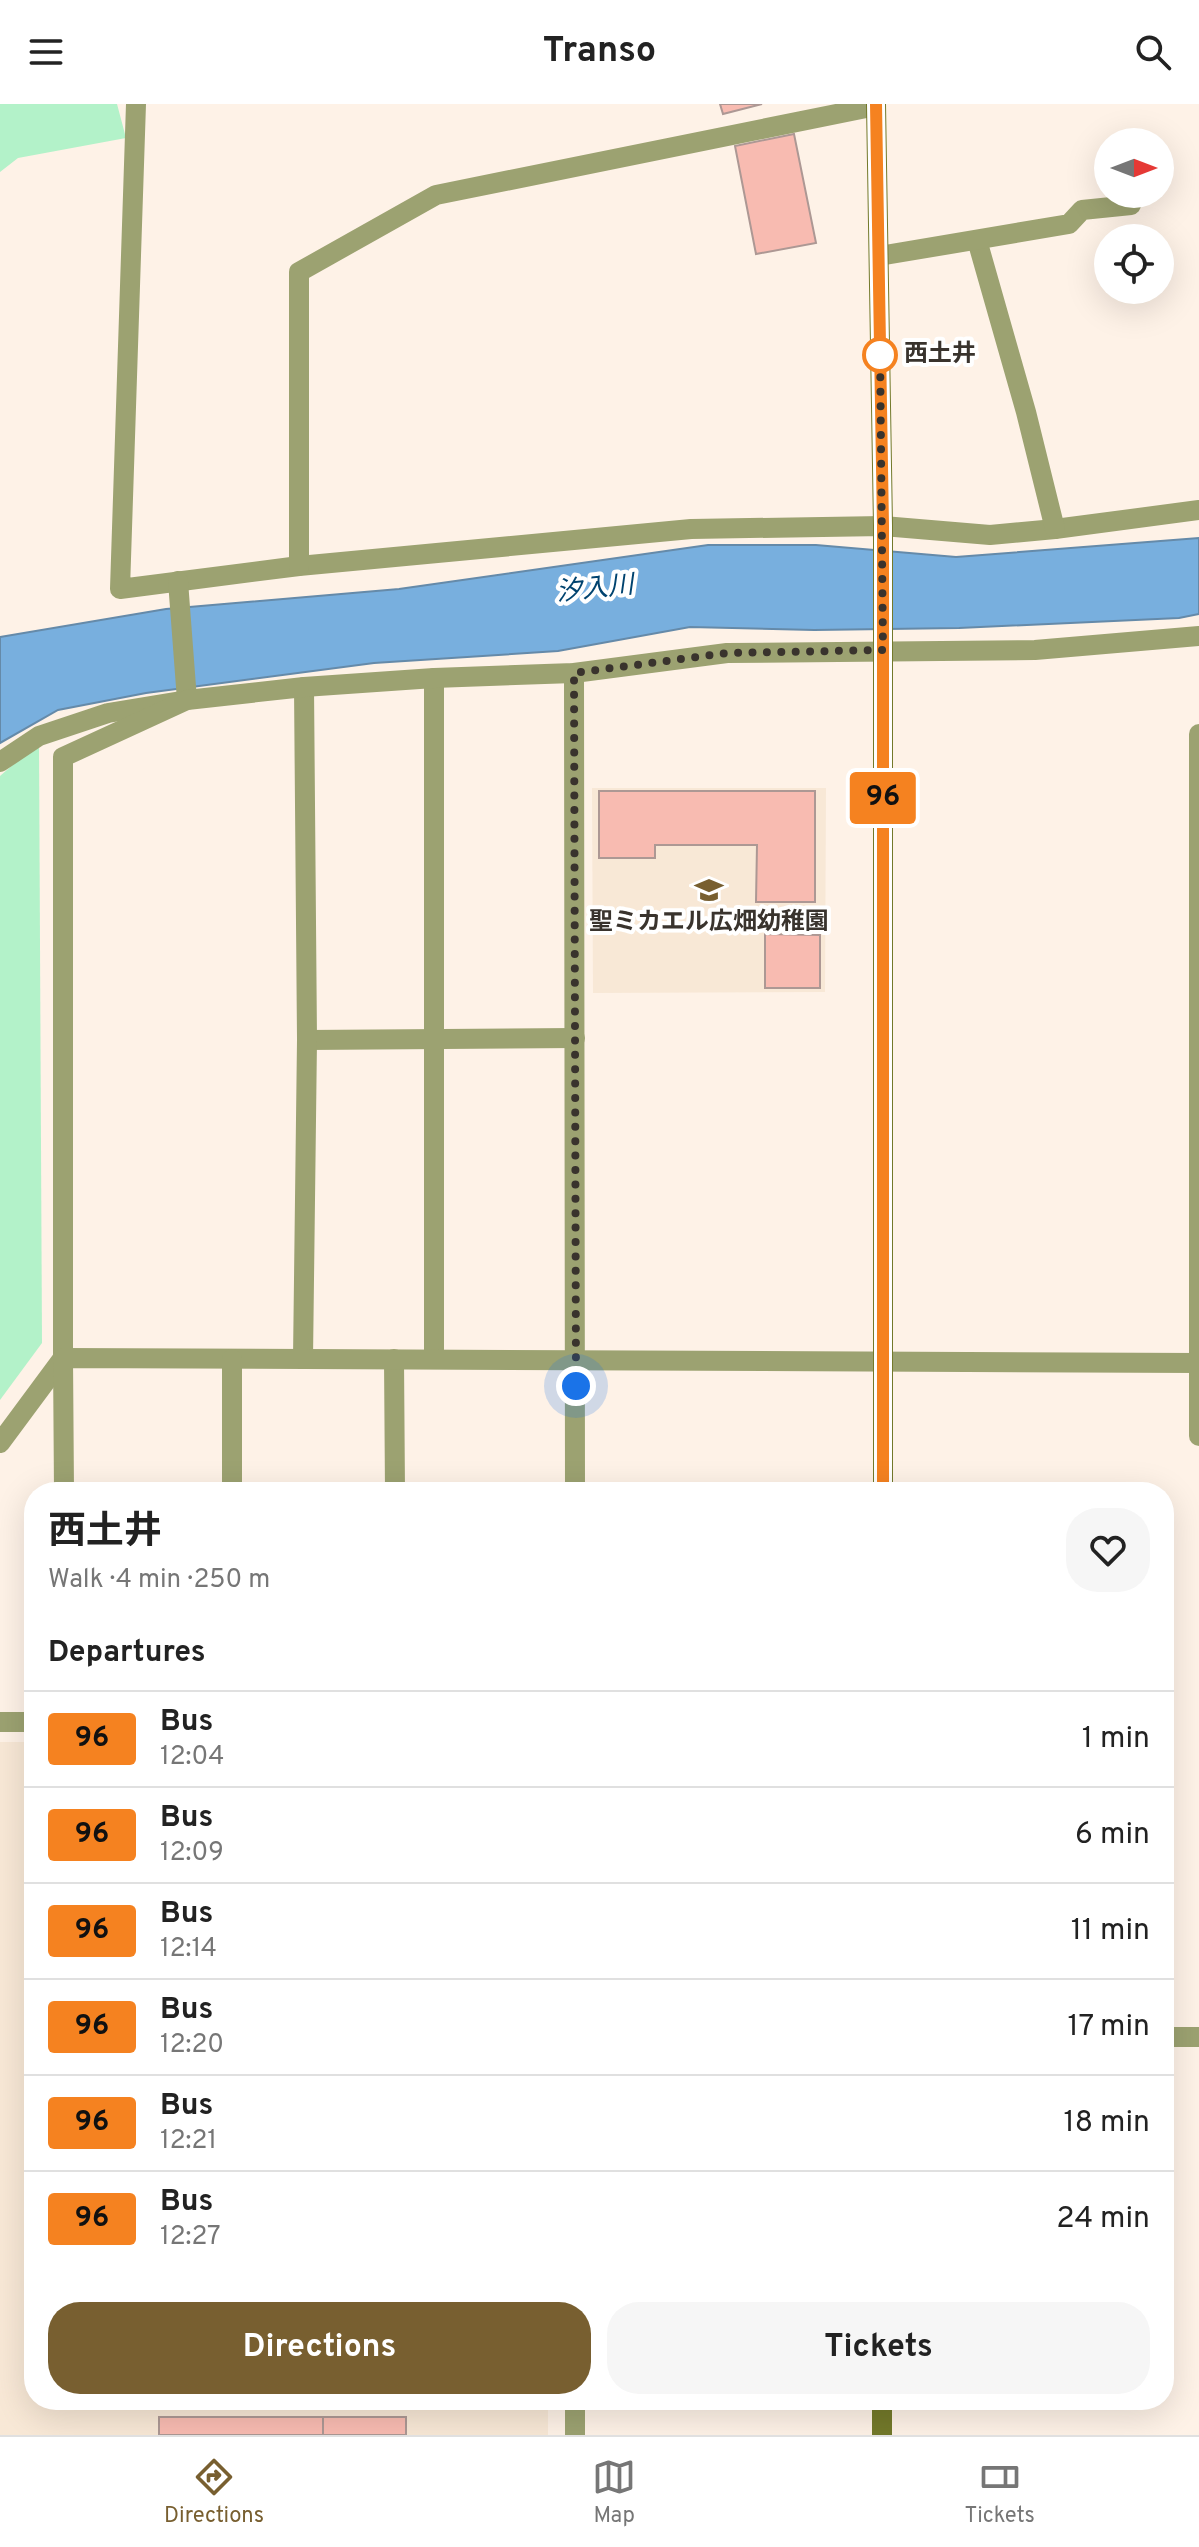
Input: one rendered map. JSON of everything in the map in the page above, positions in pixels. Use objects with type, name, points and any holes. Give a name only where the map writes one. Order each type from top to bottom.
[{"type":"street","points":[[140,105],[120,589],[299,566],[691,529],[883,526],[990,535],[1199,510]]},
{"type":"street","points":[[299,566],[299,272],[436,195],[876,105],[883,526],[883,1482]]},
{"type":"street","points":[[879,256],[1069,224],[1082,210],[1102,208]]},
{"type":"street","points":[[977,240],[1026,412],[1055,529]]},
{"type":"street","points":[[178,581],[187,700]]},
{"type":"street","points":[[0,762],[39,736],[108,713],[187,700],[304,687],[574,673],[727,653],[1035,650],[1199,636]]},
{"type":"street","points":[[574,673],[575,1482]]},
{"type":"street","points":[[434,678],[434,1359]]},
{"type":"street","points":[[303,1359],[307,1040],[304,687]]},
{"type":"street","points":[[64,1482],[63,757],[187,700]]},
{"type":"street","points":[[1199,734],[1199,1436]]},
{"type":"street","points":[[307,1040],[575,1038]]},
{"type":"street","points":[[63,1358],[1198,1363]]},
{"type":"street","points":[[0,1443],[63,1358]]},
{"type":"street","points":[[232,1359],[232,1482]]},
{"type":"street","points":[[394,1359],[395,1482]]},
{"type":"street","points":[[0,1722],[24,1722]]},
{"type":"street","points":[[1174,2037],[1199,2037]]},
{"type":"street","points":[[575,2410],[575,2435]]},
{"type":"street","points":[[882,2410],[882,2435]]},
{"type":"shaded area","name":"聖ミカエル広畑幼稚園","points":[[592,788],[826,788],[825,992],[593,993]]},
{"type":"shaded area","points":[[0,1742],[24,1742],[24,2410],[548,2410],[548,2435],[0,2435]]},
{"type":"green space","points":[[0,104],[117,104],[126,138],[18,158],[0,172]]},
{"type":"green space","points":[[39,742],[42,1343],[0,1400],[0,776]]},
{"type":"water","name":"汐入川","points":[[1199,538],[1199,614],[1179,618],[959,628],[814,630],[690,627],[558,651],[374,663],[146,693],[58,710],[0,743],[0,637],[166,609],[399,589],[708,545],[816,545],[956,557]]},
{"type":"building","points":[[720,104],[762,104],[723,114]]},
{"type":"building","points":[[794,134],[816,243],[756,254],[735,146]]},
{"type":"building","points":[[599,791],[815,791],[815,902],[756,902],[757,845],[655,845],[655,858],[599,858]]},
{"type":"building","points":[[765,934],[820,935],[820,988],[765,988]]},
{"type":"building","points":[[159,2417],[323,2417],[323,2435],[159,2435]]},
{"type":"building","points":[[323,2417],[406,2417],[406,2435],[323,2435]]},
{"type":"bus line","name":"96","points":[[876,104],[883,526],[883,1482]]},
{"type":"place","name":"西土井","points":[[880,355]]},
{"type":"place","name":"聖ミカエル広畑幼稚園","points":[[709,890]]},
{"type":"route","points":[[576,1386],[574,673],[727,653],[883,650],[880,346],[880,355]]}]
